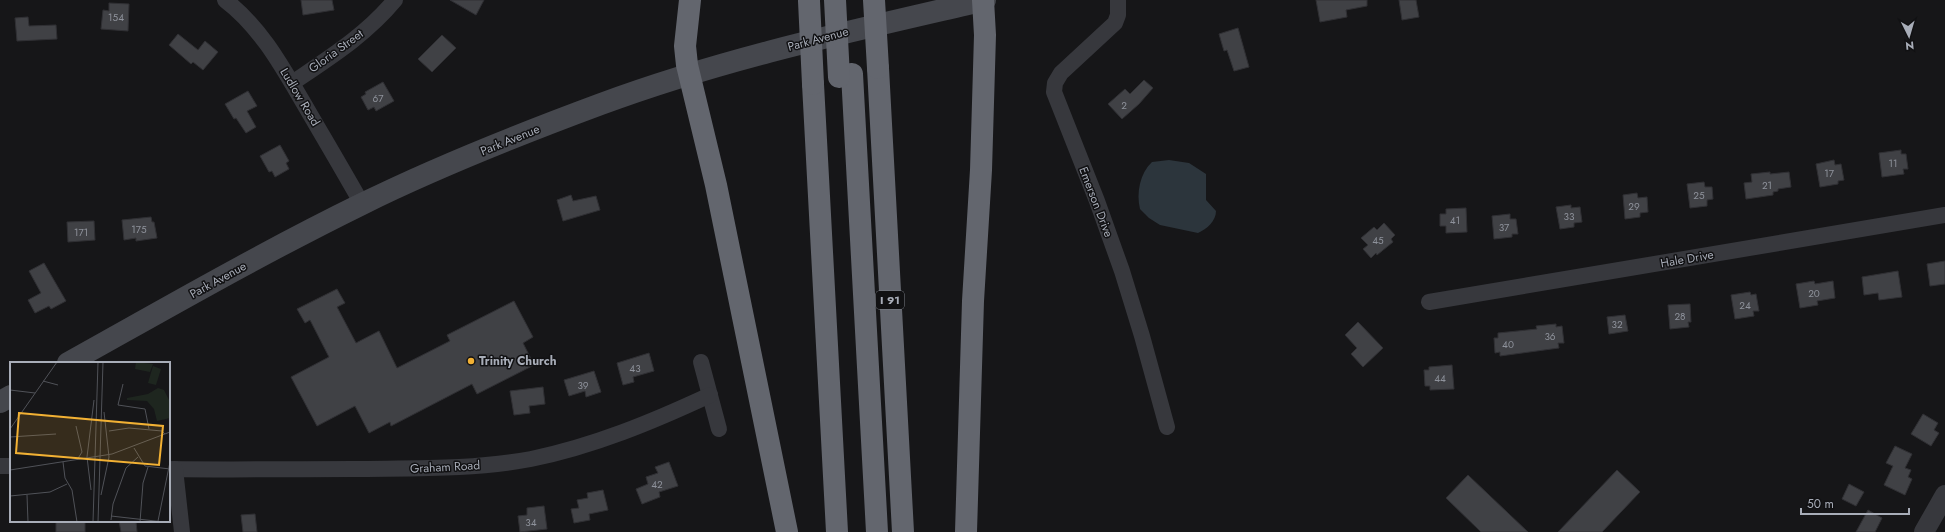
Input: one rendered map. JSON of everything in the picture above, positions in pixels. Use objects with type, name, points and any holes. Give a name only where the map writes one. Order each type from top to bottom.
[{"type":"highway","points":[[690,0],[685,46],[689,75],[715,179],[786,532]]},
{"type":"highway","points":[[835,0],[845,76],[877,532]]},
{"type":"highway","points":[[848,0],[845,76],[863,532]]},
{"type":"highway","name":"I 91","points":[[874,0],[903,532]]},
{"type":"highway","points":[[966,532],[973,301],[982,154],[985,35],[984,0]]},
{"type":"highway","points":[[809,1],[837,532]]},
{"type":"main road","name":"Park Avenue","points":[[70,362],[222,278],[362,204],[432,172],[551,123],[601,104],[689,75],[824,38],[984,0]]},
{"type":"main road","points":[[0,402],[10,397]]},
{"type":"street","name":"Ludlow Road","points":[[225,0],[237,9],[262,37],[292,83],[362,204]]},
{"type":"street","name":"Gloria Street","points":[[292,83],[353,42],[383,15],[395,0]]},
{"type":"street","name":"Emerson Drive","points":[[1118,0],[1118,15],[1115,23],[1061,73],[1055,83],[1054,92],[1097,200],[1122,271],[1140,330],[1166,427]]},
{"type":"street","name":"Hale Drive","points":[[1429,302],[1945,216]]},
{"type":"street","points":[[701,362],[719,430]]},
{"type":"street","name":"Graham Road","points":[[172,469],[423,468],[510,462],[549,455],[589,444],[644,424],[710,395]]},
{"type":"street","points":[[172,469],[182,532]]},
{"type":"street","points":[[1924,532],[1945,495]]},
{"type":"shaded area","points":[[1169,160],[1189,163],[1206,174],[1206,200],[1216,211],[1216,215],[1205,229],[1198,233],[1160,225],[1149,218],[1140,209],[1138,196],[1144,172],[1152,162]]},
{"type":"building","points":[[301,0],[332,0],[334,10],[303,15]]},
{"type":"building","points":[[450,0],[484,0],[476,15]]},
{"type":"building","points":[[1316,0],[1367,0],[1367,6],[1346,10],[1347,17],[1320,22]]},
{"type":"building","points":[[1399,0],[1416,0],[1419,17],[1402,20]]},
{"type":"building","points":[[109,3],[129,4],[128,31],[101,29],[103,10],[109,11]]},
{"type":"building","points":[[28,17],[29,26],[56,25],[57,39],[17,41],[15,18]]},
{"type":"building","points":[[1238,28],[1249,67],[1234,71],[1227,50],[1224,51],[1219,34]]},
{"type":"building","points":[[178,34],[198,50],[205,41],[218,52],[203,70],[193,62],[191,64],[169,45]]},
{"type":"building","points":[[442,35],[456,48],[432,72],[418,59]]},
{"type":"building","points":[[1144,80],[1153,88],[1139,104],[1122,119],[1108,104],[1125,89],[1130,94]]},
{"type":"building","points":[[383,82],[394,101],[376,111],[374,107],[368,110],[361,97],[366,94],[365,92]]},
{"type":"building","points":[[248,91],[257,106],[247,111],[256,127],[246,133],[236,118],[234,119],[225,104]]},
{"type":"building","points":[[280,145],[289,161],[286,163],[289,169],[275,177],[272,171],[269,172],[260,156]]},
{"type":"building","points":[[1901,150],[1901,154],[1906,154],[1908,169],[1903,169],[1904,174],[1882,177],[1879,153]]},
{"type":"building","points":[[1834,160],[1835,165],[1841,164],[1844,180],[1838,181],[1838,184],[1820,187],[1816,164]]},
{"type":"building","points":[[1770,172],[1770,174],[1789,172],[1791,187],[1778,189],[1778,191],[1773,192],[1773,195],[1746,199],[1744,183],[1752,182],[1751,174]]},
{"type":"building","points":[[1704,182],[1705,187],[1712,187],[1713,199],[1707,200],[1707,206],[1690,208],[1687,184]]},
{"type":"building","points":[[1637,193],[1638,198],[1647,197],[1648,212],[1640,213],[1640,217],[1625,219],[1623,195]]},
{"type":"building","points":[[571,195],[573,201],[596,196],[600,210],[563,221],[557,200]]},
{"type":"building","points":[[1571,205],[1571,208],[1580,207],[1582,222],[1574,223],[1574,227],[1560,229],[1556,207]]},
{"type":"building","points":[[1466,208],[1467,232],[1446,233],[1446,226],[1440,226],[1440,214],[1446,214],[1446,209]]},
{"type":"building","points":[[1510,214],[1510,219],[1516,219],[1518,234],[1512,234],[1512,237],[1494,239],[1492,216]]},
{"type":"building","points":[[151,217],[152,222],[154,222],[157,238],[136,241],[136,238],[124,240],[122,220]]},
{"type":"building","points":[[94,221],[95,240],[68,242],[67,222]]},
{"type":"building","points":[[1384,223],[1395,235],[1391,239],[1393,242],[1371,258],[1363,249],[1368,245],[1361,238],[1374,227],[1377,230]]},
{"type":"building","points":[[1945,261],[1945,284],[1930,286],[1927,264]]},
{"type":"building","points":[[44,263],[66,301],[51,309],[49,306],[35,313],[28,300],[41,293],[29,271]]},
{"type":"building","points":[[1898,271],[1902,297],[1879,300],[1878,293],[1864,295],[1862,277]]},
{"type":"building","points":[[1814,281],[1815,284],[1833,281],[1835,298],[1817,301],[1818,305],[1800,308],[1796,284]]},
{"type":"building","name":"Trinity Church","points":[[337,289],[345,303],[337,307],[356,343],[379,331],[397,368],[450,341],[447,335],[514,301],[533,337],[523,343],[534,365],[477,394],[472,384],[391,426],[390,422],[369,433],[355,406],[317,426],[291,377],[329,357],[310,320],[305,323],[297,309]]},
{"type":"building","points":[[1750,292],[1751,295],[1756,294],[1759,311],[1753,311],[1754,316],[1735,319],[1731,295]]},
{"type":"building","points":[[1690,304],[1691,322],[1688,322],[1689,327],[1670,329],[1668,305]]},
{"type":"building","points":[[1625,315],[1628,331],[1609,334],[1607,317]]},
{"type":"building","points":[[1358,322],[1383,348],[1363,367],[1351,354],[1357,348],[1345,335]]},
{"type":"building","points":[[1556,324],[1556,327],[1562,326],[1564,343],[1558,343],[1559,348],[1500,356],[1500,352],[1495,353],[1494,338],[1498,338],[1498,333],[1537,329],[1536,326]]},
{"type":"building","points":[[649,353],[654,371],[633,377],[634,382],[623,385],[617,363]]},
{"type":"building","points":[[1452,365],[1454,389],[1430,390],[1430,386],[1425,386],[1424,370],[1429,370],[1429,367]]},
{"type":"building","points":[[594,371],[601,392],[586,397],[585,391],[569,396],[564,380]]},
{"type":"building","points":[[543,387],[545,404],[529,406],[530,413],[514,415],[510,391]]},
{"type":"building","points":[[1923,414],[1938,423],[1934,430],[1939,433],[1931,446],[1911,434]]},
{"type":"building","points":[[1895,446],[1912,454],[1905,468],[1911,470],[1908,477],[1912,479],[1905,495],[1884,485],[1893,466],[1886,463]]},
{"type":"building","points":[[669,462],[678,486],[659,492],[660,497],[642,504],[636,489],[648,484],[646,477],[658,473],[655,467]]},
{"type":"building","points":[[1617,470],[1640,492],[1602,532],[1558,532]]},
{"type":"building","points":[[1468,475],[1528,532],[1481,532],[1446,498]]},
{"type":"building","points":[[1849,484],[1864,492],[1856,506],[1842,499]]},
{"type":"building","points":[[603,490],[608,510],[589,514],[590,520],[574,523],[571,509],[579,508],[577,500],[588,498],[587,493]]},
{"type":"building","points":[[544,506],[547,529],[520,532],[518,516],[527,515],[527,508]]},
{"type":"building","points":[[1868,510],[1882,518],[1875,532],[1856,532]]},
{"type":"building","points":[[255,514],[257,532],[243,532],[241,515]]},
{"type":"building","points":[[56,522],[85,522],[85,532],[56,532]]},
{"type":"building","points":[[119,522],[136,522],[137,532],[121,532]]},
{"type":"place","name":"Trinity Church","points":[[471,361]]}]
